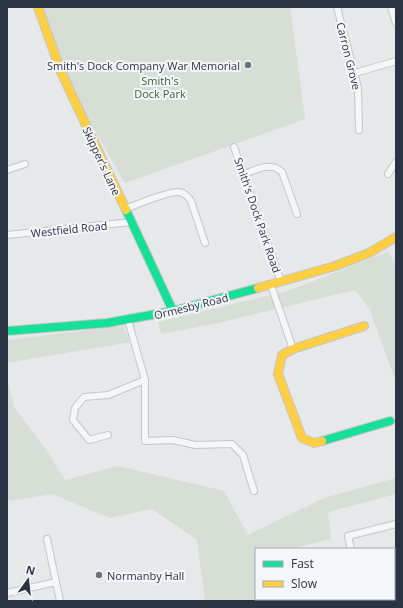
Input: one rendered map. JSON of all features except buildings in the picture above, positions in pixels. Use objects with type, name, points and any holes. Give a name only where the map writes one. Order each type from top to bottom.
[{"type":"street","name":"Skipper's Lane","points":[[38,7],[61,72],[173,311]]},
{"type":"street","name":"Carron Grove","points":[[336,7],[358,88],[359,130]]},
{"type":"street","points":[[391,7],[396,23]]},
{"type":"street","points":[[355,73],[396,61]]},
{"type":"street","name":"Smith's Dock Park Road","points":[[234,147],[281,282]]},
{"type":"street","points":[[388,174],[396,162]]},
{"type":"street","points":[[7,170],[25,164]]},
{"type":"street","points":[[243,174],[268,166],[278,168],[282,172],[297,214]]},
{"type":"street","points":[[125,209],[173,192],[183,193],[189,197],[191,201],[205,243]]},
{"type":"street","name":"Westfield Road","points":[[7,235],[131,222]]},
{"type":"street","name":"Ormesby Road","points":[[7,331],[128,320],[173,311],[335,266],[369,253],[396,237]]},
{"type":"street","points":[[271,285],[293,349]]},
{"type":"street","points":[[128,320],[145,380],[145,440],[173,440],[195,445],[232,444],[243,456],[254,491]]},
{"type":"street","points":[[364,326],[293,349],[282,355],[278,374],[302,438],[314,443],[390,421]]},
{"type":"street","points":[[108,435],[89,440],[73,420],[75,408],[84,397],[108,395],[145,380]]},
{"type":"street","points":[[351,548],[348,536],[396,524]]},
{"type":"street","points":[[47,540],[60,601]]},
{"type":"street","points":[[7,593],[56,582]]},
{"type":"green space","name":"Smith's Dock Park","points":[[42,7],[290,7],[305,119],[125,183],[64,77]]},
{"type":"green space","points":[[388,252],[396,264],[396,382],[369,308],[355,290],[218,323],[161,334],[158,322],[288,291]]},
{"type":"green space","points":[[123,326],[130,342],[7,363],[7,340]]},
{"type":"green space","points":[[7,379],[14,407],[47,451],[65,480],[118,466],[224,491],[248,535],[324,498],[396,478],[396,494],[328,512],[331,539],[293,548],[255,548],[255,600],[267,601],[205,601],[197,540],[152,509],[110,518],[52,494],[9,501],[7,491]]},
{"type":"traffic: fast","points":[[126,210],[173,311]]},
{"type":"traffic: fast","points":[[7,331],[107,323],[173,311],[258,288]]},
{"type":"traffic: fast","points":[[322,441],[390,421]]},
{"type":"traffic: slow","points":[[38,7],[61,72],[126,210]]},
{"type":"traffic: slow","points":[[258,288],[335,266],[369,253],[396,237]]},
{"type":"traffic: slow","points":[[322,441],[314,443],[302,438],[278,374],[282,355],[293,349],[364,326]]},
{"type":"place","name":"Smith's Dock Company War Memorial","points":[[248,65]]},
{"type":"place","name":"Normanby Hall","points":[[99,575]]}]
